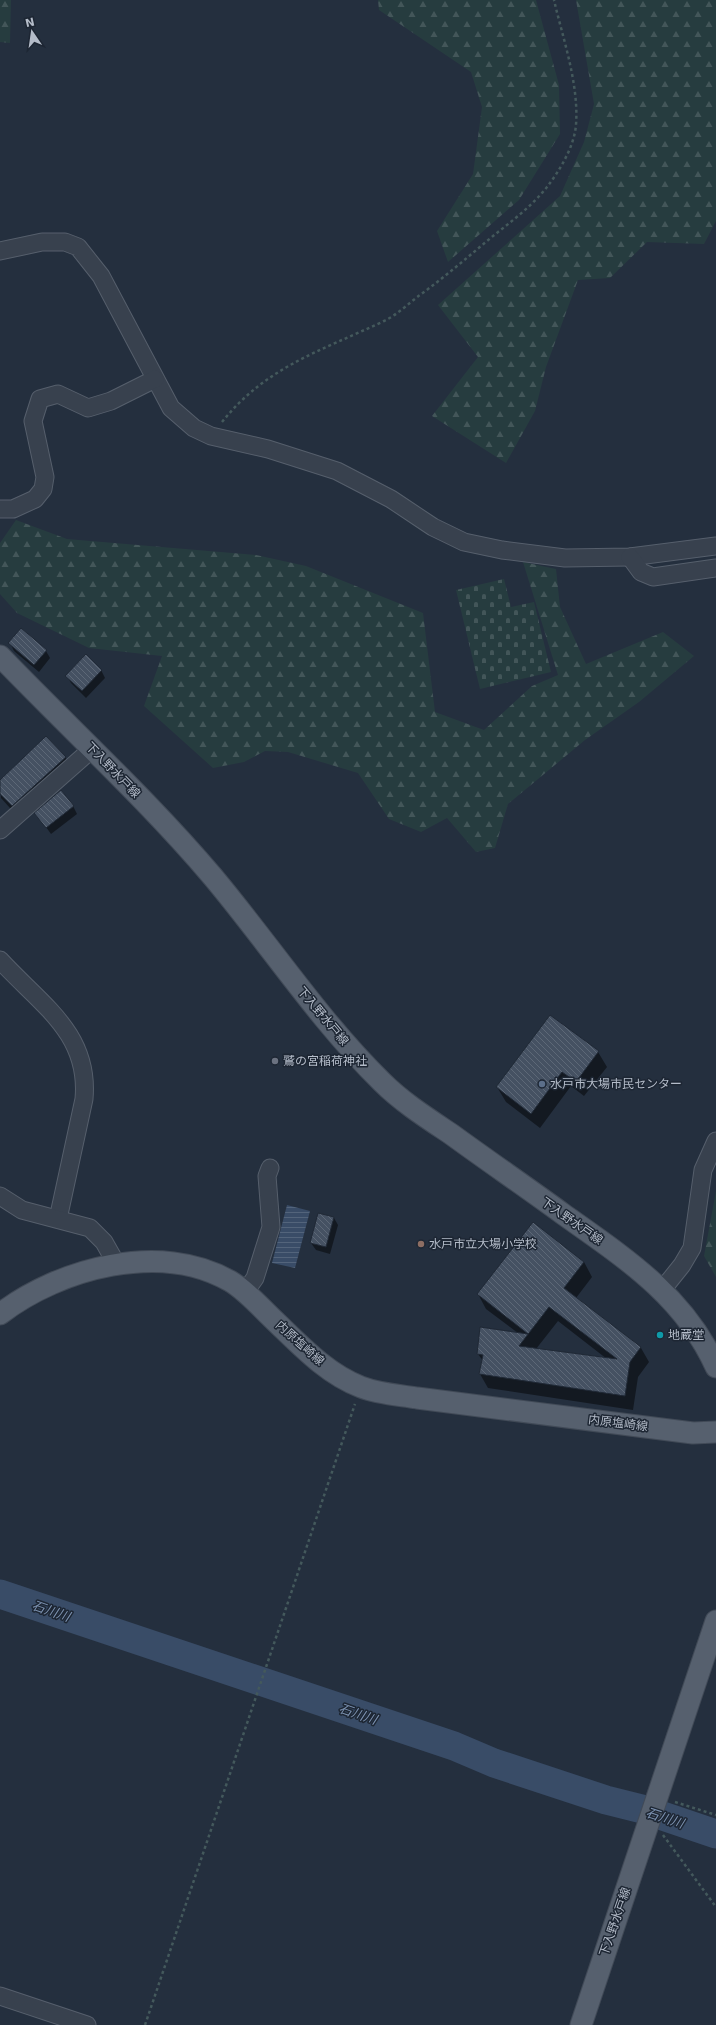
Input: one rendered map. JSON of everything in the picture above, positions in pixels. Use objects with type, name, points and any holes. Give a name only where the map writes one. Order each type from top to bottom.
[{"type":"main road","name":"下入野水戸線","points":[[0,656],[92,749],[214,878],[317,1011],[384,1084],[432,1122],[626,1259],[662,1290],[686,1316],[705,1345],[716,1367]]},
{"type":"main road","name":"内原塩崎線","points":[[0,1314],[27,1296],[67,1278],[117,1265],[153,1261],[190,1265],[224,1278],[245,1292],[314,1359],[336,1374],[361,1387],[382,1393],[417,1398],[693,1433],[716,1432]]},
{"type":"main road","points":[[657,1798],[716,1621]]},
{"type":"main road","name":"下入野水戸線","points":[[581,2025],[657,1798]]},
{"type":"street","points":[[0,251],[42,242],[66,242],[78,247],[101,276],[171,408],[194,428],[211,436],[268,449],[337,471],[372,488],[433,527],[464,542],[502,550],[566,558],[630,557],[716,546]]},
{"type":"street","points":[[0,509],[13,508],[35,498],[43,489],[45,477],[33,421],[40,399],[58,394],[88,408],[111,401],[155,379]]},
{"type":"street","points":[[630,557],[641,572],[653,577],[716,568]]},
{"type":"street","points":[[0,830],[92,749]]},
{"type":"street","points":[[0,960],[57,1019],[73,1040],[81,1056],[85,1085],[84,1099],[58,1219]]},
{"type":"street","points":[[662,1290],[682,1265],[692,1248],[703,1170],[716,1141]]},
{"type":"street","points":[[245,1292],[255,1278],[271,1227],[266,1176],[270,1168]]},
{"type":"street","points":[[0,1196],[22,1210],[90,1228],[104,1242],[117,1265]]},
{"type":"street","points":[[0,1996],[87,2025]]},
{"type":"path","points":[[211,436],[237,404],[266,379],[296,360],[386,320],[455,268],[521,213],[546,187],[560,167],[571,146],[576,125],[570,69],[554,0]]},
{"type":"path","points":[[145,2025],[361,1387]]},
{"type":"path","points":[[657,1798],[716,1815]]},
{"type":"path","points":[[648,1823],[664,1835],[716,1907]]},
{"type":"green space","points":[[0,0],[11,0],[10,43],[0,42]]},
{"type":"green space","points":[[378,0],[536,0],[559,85],[560,134],[519,200],[448,262],[437,231],[473,174],[482,107],[471,72],[379,10]]},
{"type":"green space","points":[[576,0],[716,0],[716,221],[704,244],[647,242],[610,278],[578,280],[546,367],[535,411],[506,463],[432,416],[478,357],[438,305],[560,196],[584,142],[594,104]]},
{"type":"green space","points":[[16,520],[67,539],[256,555],[306,566],[423,613],[435,712],[484,730],[532,686],[558,675],[523,562],[556,569],[560,607],[586,664],[663,632],[694,656],[639,702],[585,740],[508,804],[495,848],[476,852],[447,818],[421,832],[389,819],[358,773],[288,752],[265,751],[244,762],[213,768],[144,706],[162,656],[89,648],[17,613],[0,594],[0,543]]},
{"type":"green space","points":[[504,579],[511,607],[534,602],[551,672],[480,689],[456,590]]},
{"type":"green space","points":[[716,1191],[716,1277],[704,1256]]},
{"type":"water","points":[[287,1205],[310,1211],[295,1268],[272,1263]]},
{"type":"building","points":[[21,628],[47,650],[34,665],[8,643]]},
{"type":"building","points":[[86,654],[102,670],[82,691],[65,676]]},
{"type":"building","points":[[46,736],[66,757],[12,806],[0,794],[0,780]]},
{"type":"building","points":[[61,790],[74,806],[46,828],[34,813]]},
{"type":"building","points":[[550,1015],[599,1051],[576,1082],[562,1072],[531,1114],[496,1087]]},
{"type":"building","points":[[318,1213],[334,1217],[326,1247],[310,1243]]},
{"type":"building","points":[[533,1222],[584,1262],[564,1288],[641,1347],[630,1362],[625,1396],[479,1374],[483,1355],[477,1354],[480,1327],[528,1334],[477,1294]],"holes":[[[549,1307],[617,1359],[519,1346]]]},
{"type":"waterway","name":"石川川","points":[[0,1594],[454,1746],[494,1763],[606,1800],[642,1809],[716,1834]]},
{"type":"place","name":"鷲の宮稲荷神社","points":[[275,1061]]},
{"type":"place","name":"水戸市大場市民センター","points":[[542,1084]]},
{"type":"place","name":"水戸市立大場小学校","points":[[421,1244]]},
{"type":"place","name":"地蔵堂","points":[[660,1335]]}]
